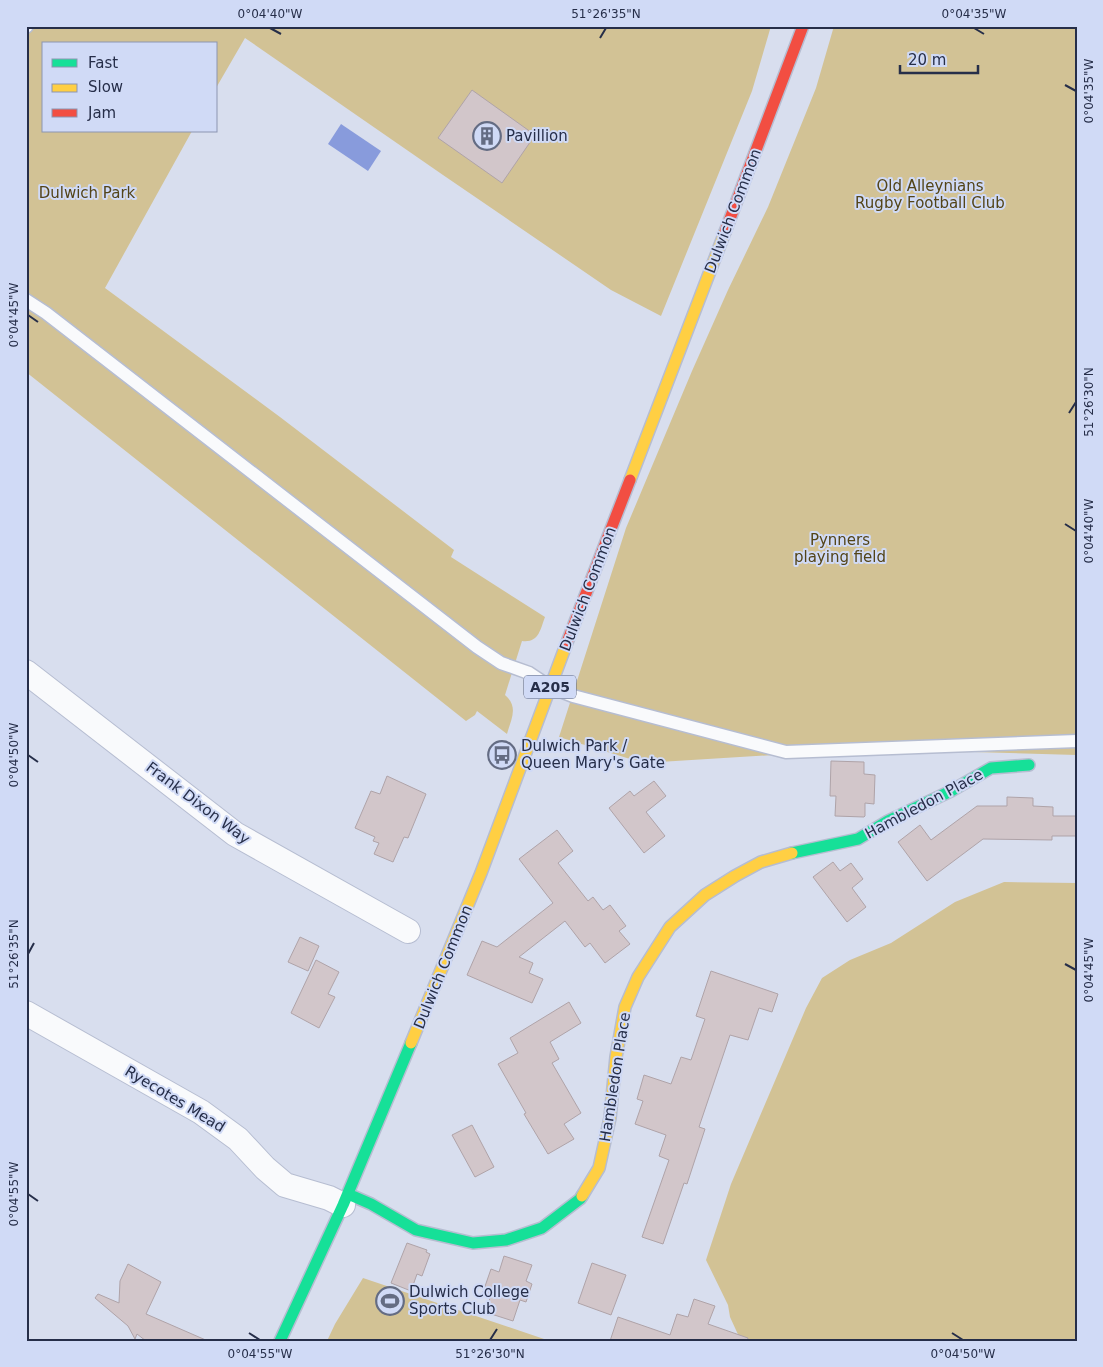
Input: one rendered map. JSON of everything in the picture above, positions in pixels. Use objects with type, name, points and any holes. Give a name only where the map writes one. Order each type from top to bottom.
[{"type":"main road","name":"Dulwich Common","points":[[280,1341],[346,1199],[481,873],[802,26]]},
{"type":"main road","name":"Hambledon Place","points":[[346,1199],[371,1204],[416,1230],[473,1242],[506,1240],[542,1228],[580,1199],[599,1168],[610,1118],[616,1057],[626,1007],[638,977],[670,927],[705,895],[734,876],[761,862],[784,855],[858,840],[888,821],[951,791],[991,768],[1029,765]]},
{"type":"street","name":"Frank Dixon Way","points":[[26,672],[235,834],[408,931]]},
{"type":"street","name":"Ryecotes Mead","points":[[26,1013],[201,1112],[238,1138],[265,1168],[285,1185],[329,1198],[346,1199]]},
{"type":"lane","points":[[26,300],[54,319],[477,647],[502,663],[529,673],[550,687],[573,696],[786,752],[1077,741]]},
{"type":"green space","name":"Dulwich Park","points":[[26,26],[771,26],[752,91],[661,316],[611,290],[245,38],[218,85],[218,42],[42,42],[42,132],[191,132],[105,288],[280,417],[454,550],[451,557],[545,617],[538,635],[532,640],[522,641],[505,695],[512,704],[513,709],[507,734],[477,711],[475,715],[466,721],[26,372]]},
{"type":"green space","name":"Pynners playing field","points":[[834,26],[1077,26],[1077,755],[974,752],[790,754],[643,763],[559,737],[626,528],[692,371],[768,207],[816,88]]},
{"type":"green space","points":[[1004,882],[1077,883],[1077,1341],[741,1341],[730,1317],[728,1305],[706,1260],[731,1184],[806,1008],[822,978],[850,960],[891,943],[955,902]]},
{"type":"green space","name":"Dulwich College Sports Club","points":[[363,1278],[549,1341],[327,1341]]},
{"type":"water","points":[[341,124],[381,151],[368,171],[328,144]]},
{"type":"building","name":"Pavillion","points":[[472,90],[535,135],[502,183],[438,138]]},
{"type":"building","points":[[831,761],[864,762],[864,774],[875,775],[874,804],[865,803],[864,817],[835,816],[836,796],[830,796]]},
{"type":"building","points":[[387,776],[426,794],[408,838],[404,837],[393,862],[374,854],[379,843],[373,841],[375,837],[355,828],[371,791],[380,794]]},
{"type":"building","points":[[654,781],[666,796],[646,812],[665,836],[644,853],[609,808],[630,791],[634,796]]},
{"type":"building","points":[[1007,797],[1033,798],[1033,806],[1053,807],[1053,816],[1077,816],[1077,836],[1052,836],[1052,840],[983,839],[927,881],[898,842],[920,825],[931,840],[977,806],[1007,806]]},
{"type":"building","points":[[557,830],[573,851],[558,863],[588,901],[593,897],[603,910],[610,905],[626,926],[619,931],[630,944],[605,963],[590,943],[585,947],[565,921],[519,957],[533,963],[529,973],[543,979],[532,1003],[467,975],[482,941],[497,947],[553,903],[519,859]]},
{"type":"building","points":[[833,862],[840,871],[851,863],[863,879],[852,888],[866,907],[847,922],[813,877]]},
{"type":"building","points":[[300,937],[319,946],[308,971],[288,962]]},
{"type":"building","points":[[316,960],[339,972],[328,994],[335,997],[319,1028],[291,1013]]},
{"type":"building","points":[[711,971],[778,994],[772,1012],[759,1008],[748,1040],[730,1035],[699,1127],[705,1129],[687,1184],[684,1183],[663,1244],[642,1237],[669,1160],[659,1156],[666,1135],[635,1124],[643,1101],[637,1099],[644,1075],[671,1084],[681,1057],[691,1060],[705,1019],[696,1016]]},
{"type":"building","points":[[569,1002],[581,1023],[550,1042],[559,1059],[552,1063],[581,1113],[564,1124],[574,1139],[548,1154],[524,1114],[526,1113],[498,1064],[518,1053],[510,1038]]},
{"type":"building","points":[[472,1125],[494,1167],[475,1177],[452,1135]]},
{"type":"building","points":[[407,1243],[427,1250],[426,1252],[430,1254],[422,1276],[417,1274],[411,1291],[391,1283]]},
{"type":"building","points":[[504,1256],[532,1265],[526,1281],[532,1284],[526,1302],[520,1300],[513,1321],[485,1312],[490,1298],[482,1295],[491,1269],[499,1272]]},
{"type":"building","points":[[592,1263],[626,1275],[611,1315],[578,1303]]},
{"type":"building","points":[[128,1264],[161,1282],[146,1314],[208,1341],[146,1341],[137,1334],[135,1339],[128,1326],[95,1298],[98,1294],[119,1303],[120,1281]]},
{"type":"building","points":[[694,1299],[715,1306],[708,1324],[748,1338],[747,1341],[610,1341],[618,1317],[670,1335],[677,1314],[688,1317]]},
{"type":"traffic: fast","points":[[792,853],[858,839],[888,821],[951,791],[991,768],[1029,765]]},
{"type":"traffic: fast","points":[[280,1341],[343,1205],[411,1043]]},
{"type":"traffic: fast","points":[[348,1194],[371,1204],[416,1230],[473,1243],[506,1240],[542,1228],[582,1196]]},
{"type":"traffic: slow","points":[[630,480],[725,232]]},
{"type":"traffic: slow","points":[[411,1043],[481,873],[566,645]]},
{"type":"traffic: slow","points":[[582,1196],[599,1168],[610,1118],[616,1057],[625,1007],[638,977],[670,927],[705,895],[761,862],[792,853]]},
{"type":"traffic: jam","points":[[725,232],[803,26]]},
{"type":"traffic: jam","points":[[566,645],[630,480]]},
{"type":"place","name":"Pavillion","points":[[487,136]]},
{"type":"place","name":"Dulwich Park / Queen Mary's Gate","points":[[502,755]]},
{"type":"place","name":"Dulwich College Sports Club","points":[[390,1301]]},
{"type":"park label","name":"Old Alleynians Rugby Football Club","points":[[930,194]]}]
